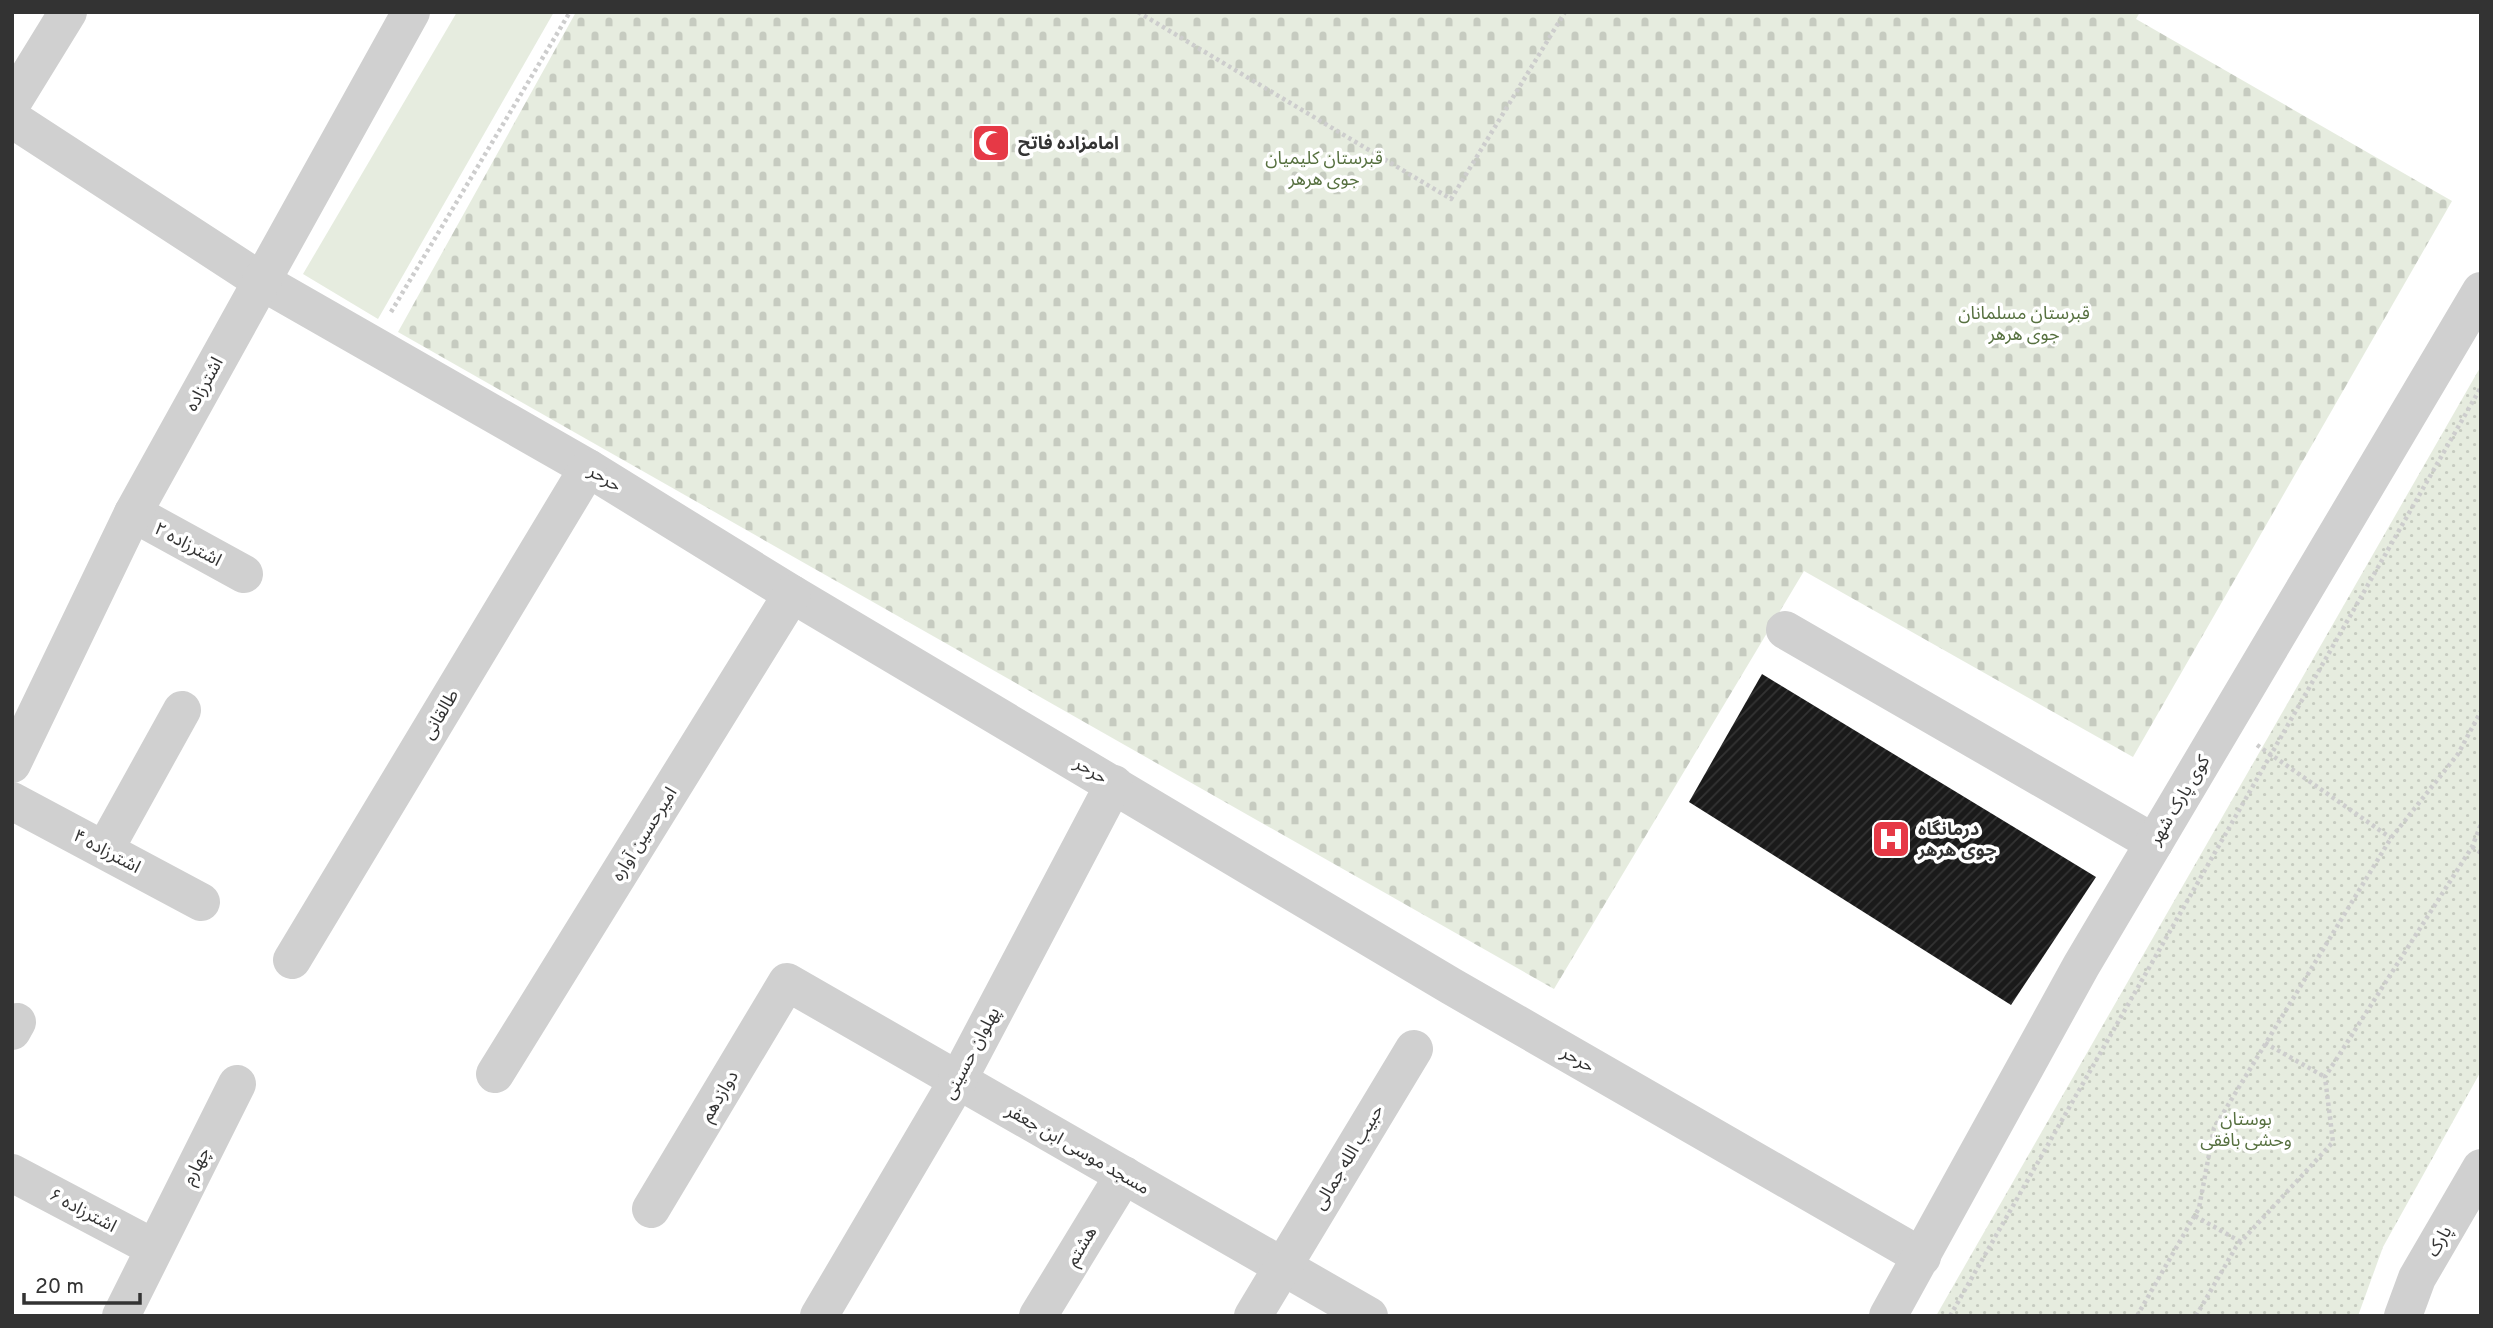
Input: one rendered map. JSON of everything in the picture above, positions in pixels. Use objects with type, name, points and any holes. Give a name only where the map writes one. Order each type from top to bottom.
[{"type":"street","points":[[12,103],[68,12]]},
{"type":"street","name":"اشترزاده","points":[[12,764],[132,513],[411,12]]},
{"type":"street","name":"حرحر","points":[[12,119],[261,281],[588,468],[792,594],[1451,986],[1922,1257]]},
{"type":"street","name":"کوی پارک شهر","points":[[1888,1316],[2081,966],[2481,291]]},
{"type":"street","name":"طالقانی","points":[[292,960],[588,468]]},
{"type":"street","name":"اشترزاده ۲","points":[[132,513],[244,574]]},
{"type":"street","name":"امیرحسین آواره","points":[[495,1073],[792,594]]},
{"type":"street","points":[[1785,630],[2154,843]]},
{"type":"street","points":[[105,849],[182,709]]},
{"type":"street","name":"پهلوان حسینی","points":[[819,1316],[958,1080],[1114,784]]},
{"type":"street","name":"اشترزاده ۴","points":[[12,801],[201,902]]},
{"type":"street","name":"مسجد موسی ابن جعفر","points":[[787,982],[1369,1316]]},
{"type":"street","name":"دوازدهم","points":[[651,1209],[787,982]]},
{"type":"street","name":"حبیب الله جمالی","points":[[1253,1316],[1414,1048]]},
{"type":"street","name":"چهارم","points":[[121,1316],[237,1084]]},
{"type":"street","name":"پارک","points":[[2403,1316],[2417,1278],[2481,1168]]},
{"type":"street","name":"اشترزاده ۶","points":[[12,1173],[154,1248]]},
{"type":"street","name":"هشتم","points":[[1038,1316],[1124,1175]]},
{"type":"path","points":[[371,344],[570,12]]},
{"type":"path","points":[[1138,12],[1451,199],[1565,12]]},
{"type":"path","points":[[1950,1316],[2481,387]]},
{"type":"path","points":[[2137,1316],[2199,1208],[2214,1128],[2391,838],[2458,754],[2481,711]]},
{"type":"path","points":[[2224,724],[2271,753],[2391,838]]},
{"type":"path","points":[[2196,1316],[2241,1242],[2333,1142],[2325,1077],[2472,847],[2481,824]]},
{"type":"path","points":[[2472,847],[2481,853]]},
{"type":"path","points":[[2265,1043],[2325,1077]]},
{"type":"path","points":[[2195,1216],[2241,1242]]},
{"type":"green space","points":[[457,12],[554,12],[378,319],[303,274]]},
{"type":"green space","name":"قبرستان مسلمانان جوی هرهر","points":[[576,12],[2140,12],[2136,19],[2452,201],[2133,757],[1804,571],[1554,989],[398,332]]},
{"type":"green space","name":"بوستان وحشی بافقی","points":[[2481,366],[2481,1071],[2383,1247],[2358,1316],[1936,1316]]},
{"type":"building","name":"درمانگاه جوی هرهر","points":[[1762,674],[2096,877],[2011,1005],[1689,802]]},
{"type":"place","name":"امامزاده فاتح","points":[[991,143]]},
{"type":"place","name":"درمانگاه جوی هرهر","points":[[1891,839]]},
{"type":"park label","name":"قبرستان کلیمیان جوی هرهر","points":[[1324,168]]}]
